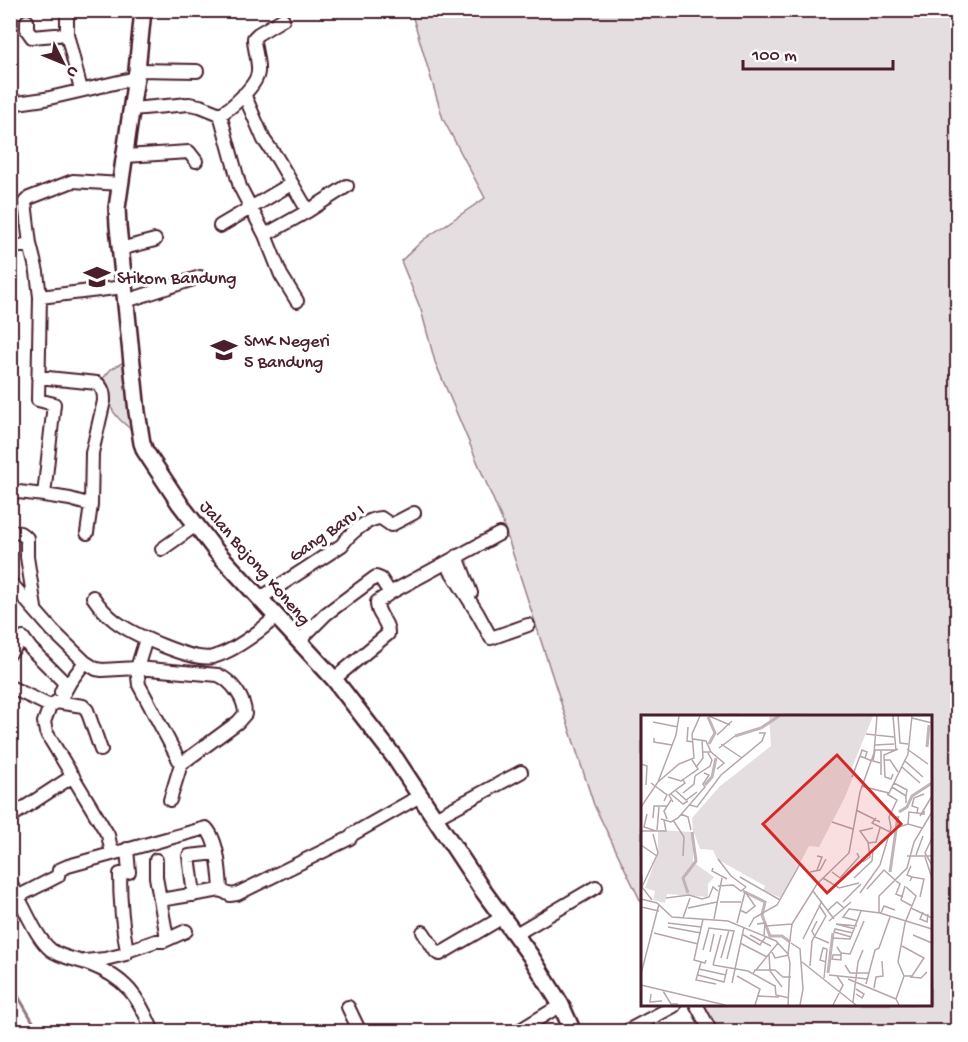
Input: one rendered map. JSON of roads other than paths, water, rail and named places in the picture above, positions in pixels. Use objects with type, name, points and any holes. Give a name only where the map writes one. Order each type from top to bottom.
[{"type":"street","points":[[67,10],[67,34],[81,90]]},
{"type":"street","name":"Jalan Bojong Koneng","points":[[142,10],[137,74],[117,208],[142,443],[174,495],[196,525],[259,599],[271,618],[297,638],[334,679],[395,758],[516,934],[561,1005],[573,1032]]},
{"type":"street","points":[[220,114],[244,94],[258,74],[254,38],[283,19]]},
{"type":"street","points":[[27,21],[27,30],[32,37],[67,34]]},
{"type":"street","points":[[10,104],[81,90],[137,74],[197,71]]},
{"type":"street","points":[[244,94],[264,140],[278,158],[308,211]]},
{"type":"street","points":[[132,109],[189,104],[220,114]]},
{"type":"street","points":[[220,114],[240,187],[265,235],[280,274],[297,301]]},
{"type":"street","points":[[125,156],[189,152],[196,161]]},
{"type":"street","points":[[44,495],[54,404],[38,400],[40,297],[25,202],[29,198],[70,181],[121,184]]},
{"type":"street","points":[[265,235],[347,186]]},
{"type":"street","points":[[220,226],[286,187]]},
{"type":"street","points":[[120,249],[155,240]]},
{"type":"street","points":[[10,248],[30,244]]},
{"type":"street","points":[[40,297],[125,294],[200,277]]},
{"type":"street","points":[[38,377],[97,383],[101,387],[104,401],[92,453],[92,505],[87,533]]},
{"type":"street","points":[[10,491],[70,499],[92,505]]},
{"type":"street","name":"Gang Baru I","points":[[259,599],[342,545],[348,536],[375,518],[381,518],[391,525],[414,513]]},
{"type":"street","points":[[162,549],[196,525]]},
{"type":"street","points":[[10,531],[20,533],[27,538],[27,557],[36,609]]},
{"type":"street","points":[[334,679],[388,634],[377,602],[499,534]]},
{"type":"street","points":[[457,556],[478,614]]},
{"type":"street","points":[[446,563],[491,638],[528,625]]},
{"type":"street","points":[[297,638],[311,622],[326,614],[376,577],[381,579],[390,593]]},
{"type":"street","points":[[10,582],[53,631],[86,663],[102,670],[137,668],[218,675],[229,681],[245,708],[245,714],[238,722],[180,764]]},
{"type":"street","points":[[93,597],[101,609],[115,621],[146,639],[208,658],[226,652],[271,618]]},
{"type":"street","points":[[11,652],[23,638],[65,683],[44,722],[46,732],[108,835],[112,853]]},
{"type":"street","points":[[146,639],[137,668],[139,685],[180,764],[170,800]]},
{"type":"street","points":[[55,703],[86,663]]},
{"type":"street","points":[[10,687],[55,703],[82,706],[87,710],[101,750]]},
{"type":"street","points":[[435,818],[521,772]]},
{"type":"street","points":[[10,817],[73,776]]},
{"type":"street","points":[[160,900],[221,890],[230,895],[237,894],[350,838],[353,834],[420,796]]},
{"type":"street","points":[[19,896],[58,876],[59,870],[206,828],[210,832],[216,853],[221,890]]},
{"type":"street","points":[[127,849],[129,872],[120,874],[120,911],[127,951]]},
{"type":"street","points":[[194,895],[189,856],[216,853]]},
{"type":"street","points":[[156,860],[156,877],[167,938]]},
{"type":"street","points":[[10,883],[45,945],[62,956],[91,964],[133,992],[153,1032]]},
{"type":"street","points":[[516,934],[596,887]]},
{"type":"street","points":[[423,932],[440,954],[503,917]]},
{"type":"street","points":[[81,962],[126,954],[127,951],[156,941],[164,941],[186,931]]},
{"type":"street","points":[[517,1032],[561,1005]]},
{"type":"street","points":[[626,1032],[674,1006]]},
{"type":"street","points":[[697,1006],[711,1032]]},
{"type":"street","points":[[348,1007],[360,1032]]},
{"type":"waterway","points":[[10,990],[18,996],[39,1032]]},
{"type":"place","name":"Stikom Bandung","points":[[97,277]]},
{"type":"place","name":"SMK Negeri 5 Bandung","points":[[224,350]]}]
